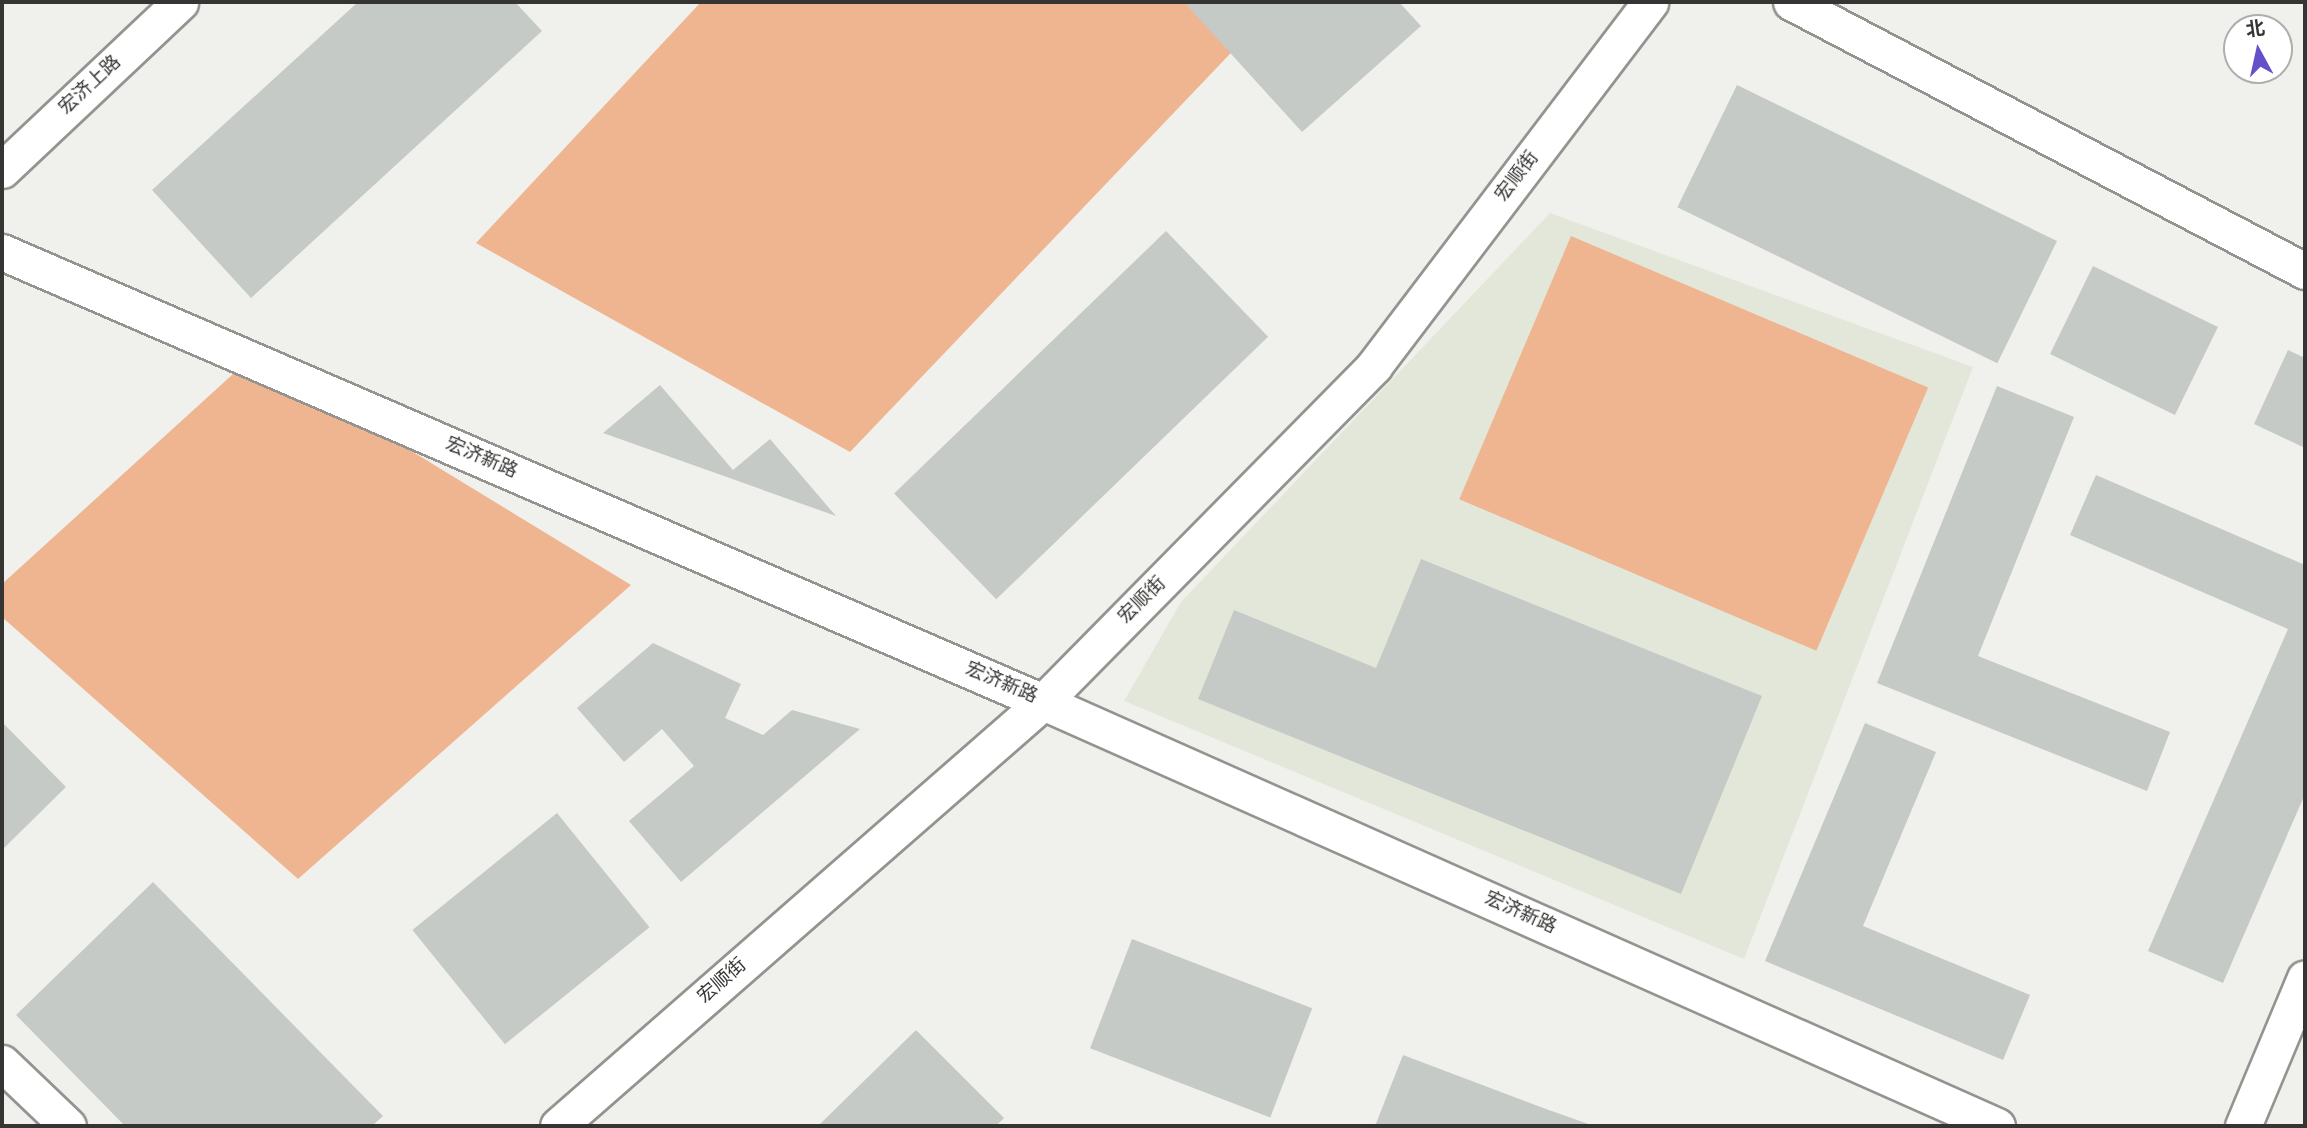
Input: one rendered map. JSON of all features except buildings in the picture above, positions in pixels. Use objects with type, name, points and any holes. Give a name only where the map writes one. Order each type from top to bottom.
[{"type":"street","name":"宏济上路","points":[[2,170],[180,2]]},
{"type":"street","name":"宏顺街","points":[[558,1126],[1043,702],[1374,366],[1650,2]]},
{"type":"street","points":[[1791,2],[2305,271]]},
{"type":"street","name":"宏济新路","points":[[2,252],[1043,702],[1997,1126]]},
{"type":"street","points":[[2243,1126],[2305,978]]},
{"type":"street","points":[[2,1063],[68,1126]]},
{"type":"shaded area","points":[[701,2],[1223,2],[1249,34],[850,452],[476,243]]},
{"type":"shaded area","points":[[1550,213],[1973,367],[1744,959],[1124,701],[1181,602]]},
{"type":"shaded area","points":[[1571,236],[1928,388],[1816,651],[1459,499]]},
{"type":"shaded area","points":[[254,355],[631,585],[298,879],[2,617],[2,584]]}]
